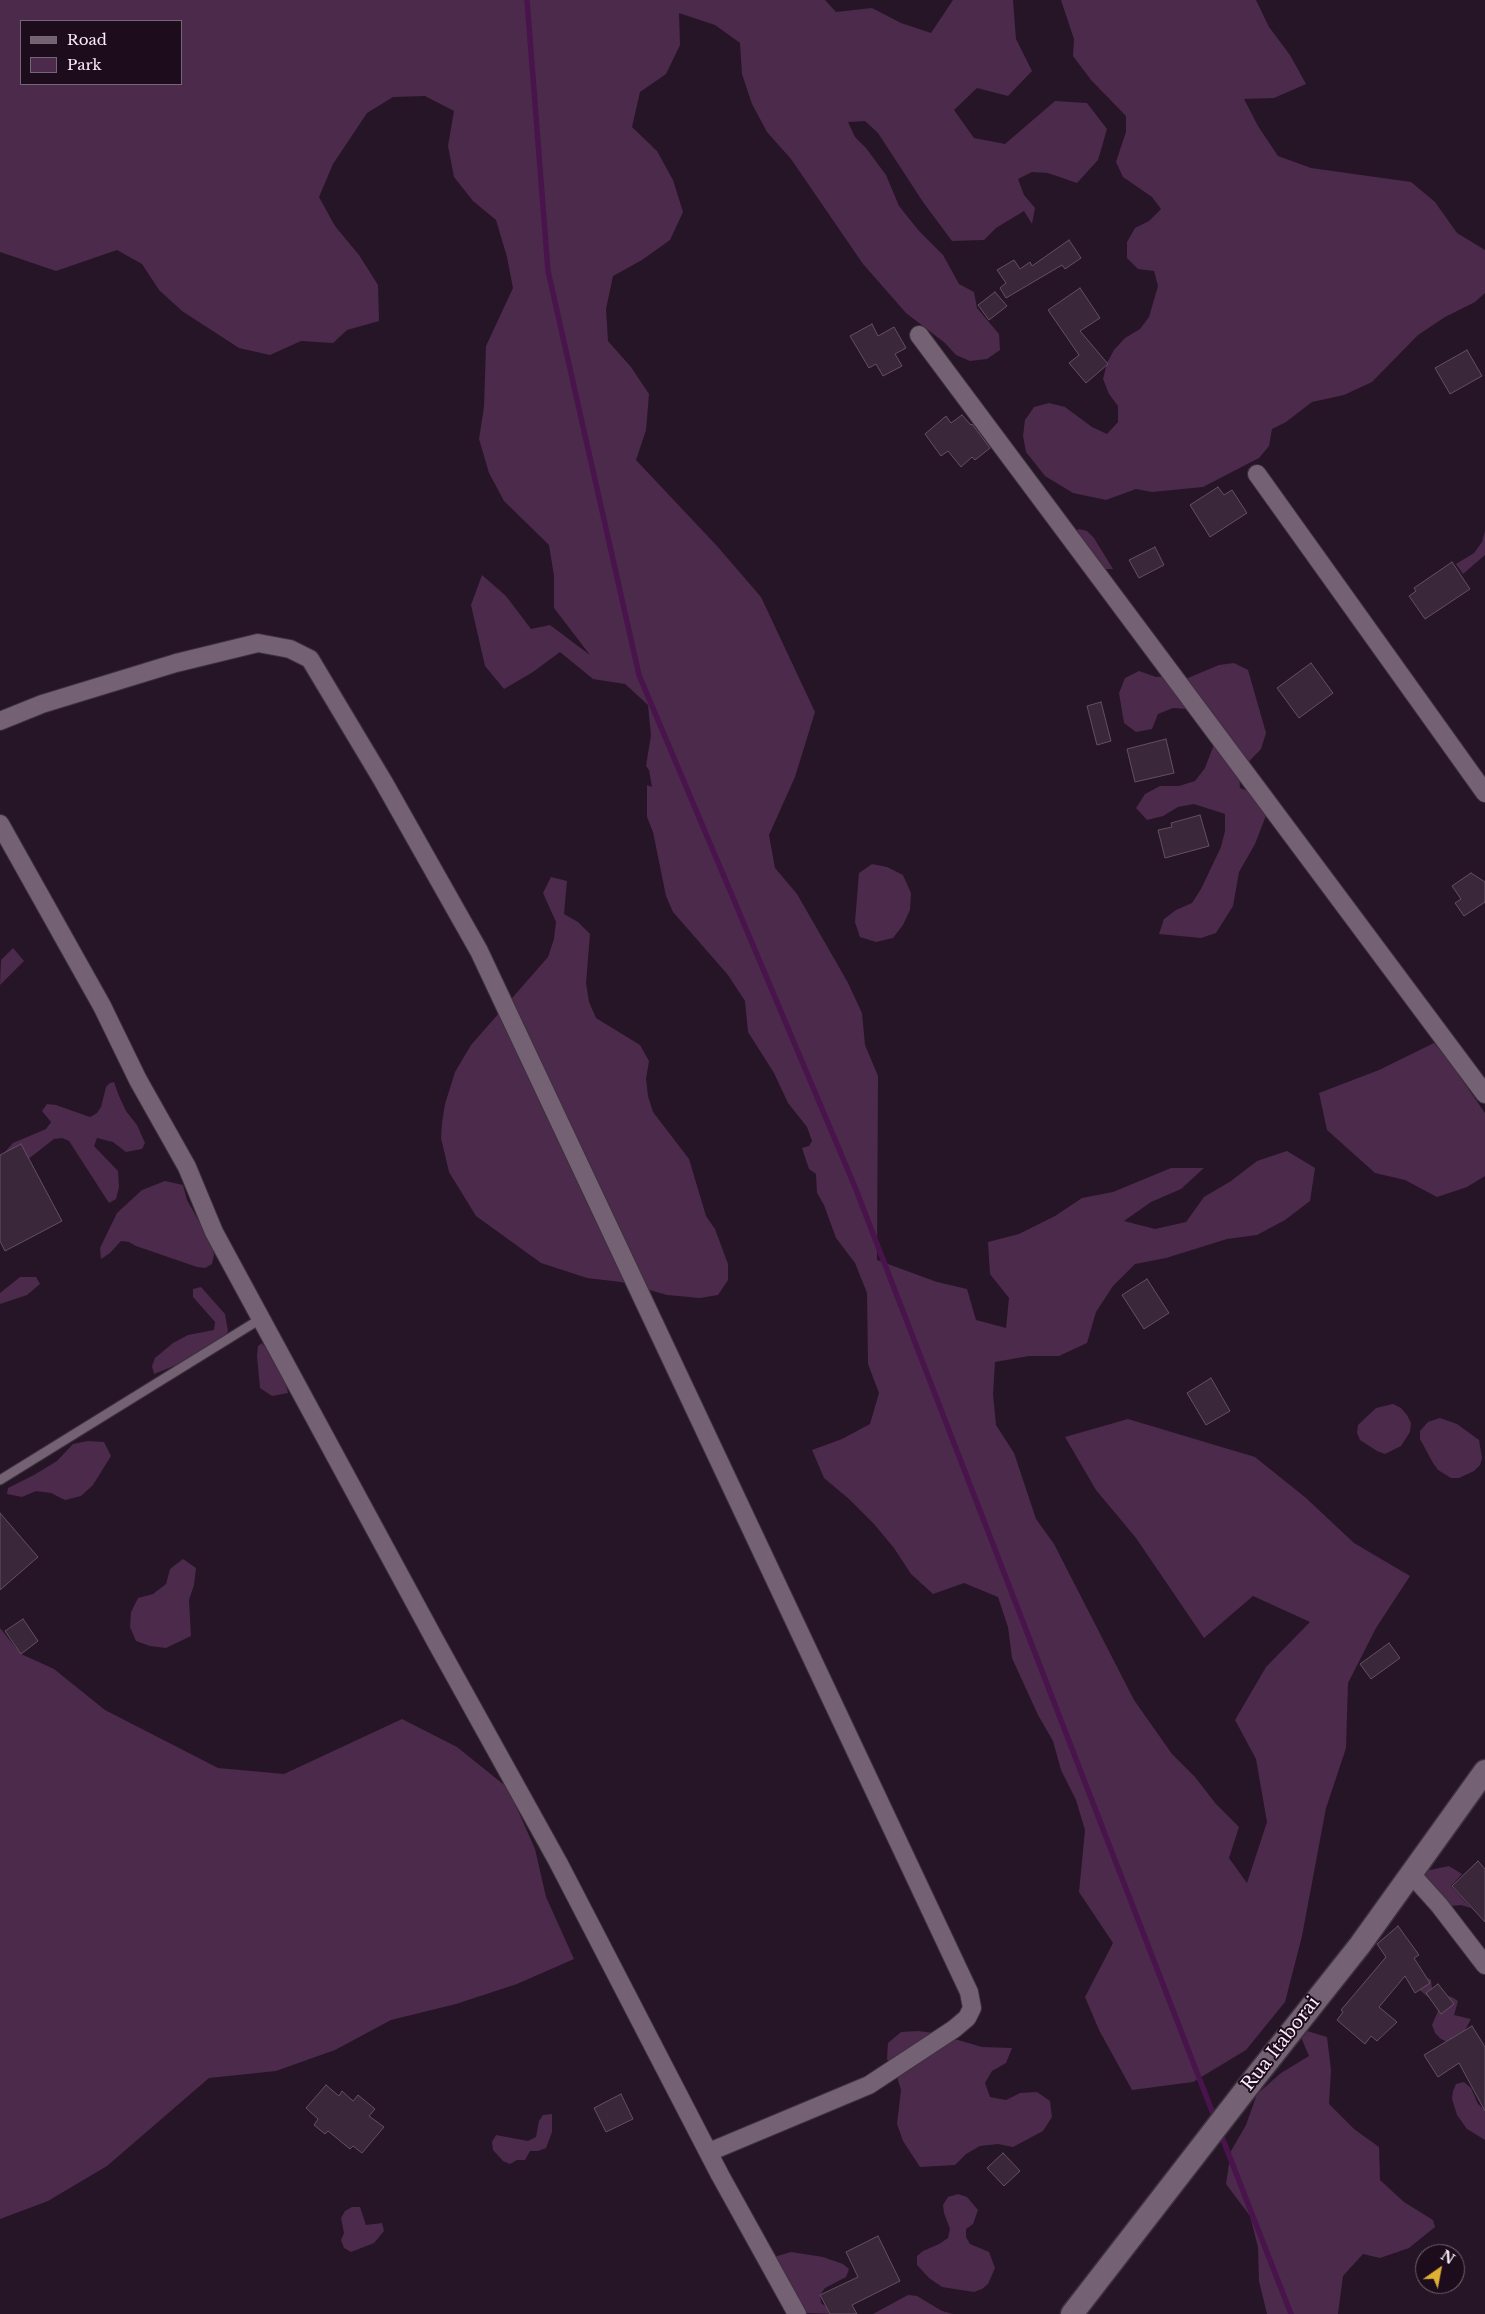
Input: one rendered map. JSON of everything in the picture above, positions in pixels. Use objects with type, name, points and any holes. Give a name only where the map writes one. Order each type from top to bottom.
[{"type":"street","points":[[919,335],[1485,1094]]},
{"type":"street","points":[[1257,474],[1485,793]]},
{"type":"street","points":[[0,721],[42,704],[176,663],[258,643],[290,649],[310,660],[383,781],[479,951],[962,1976],[971,2000],[972,2008],[966,2018],[954,2029],[869,2085],[709,2152]]},
{"type":"street","points":[[0,824],[102,1006],[138,1080],[187,1167],[214,1232],[431,1634],[566,1878],[709,2152],[797,2314]]},
{"type":"street","name":"Rua Itaborai","points":[[1072,2314],[1226,2114],[1360,1945],[1485,1771]]},
{"type":"street","points":[[1412,1875],[1439,1905],[1485,1965]]},
{"type":"lane","points":[[0,1480],[262,1318]]},
{"type":"green space","points":[[0,0],[825,0],[836,12],[872,8],[901,23],[931,33],[953,0],[1013,0],[1016,39],[1032,71],[1008,96],[977,88],[954,110],[974,138],[1005,144],[1055,101],[1087,103],[1107,129],[1098,160],[1077,183],[1048,173],[1032,172],[1018,179],[1024,195],[1035,208],[1032,224],[1024,211],[996,228],[984,240],[952,241],[923,202],[878,133],[865,121],[848,122],[855,137],[866,148],[886,175],[899,206],[919,231],[943,255],[959,284],[974,292],[977,308],[999,334],[1000,350],[987,359],[970,361],[956,355],[945,343],[906,313],[863,264],[791,159],[767,132],[752,104],[742,74],[740,43],[715,25],[679,13],[680,45],[666,74],[640,92],[632,127],[657,151],[673,180],[683,212],[670,240],[642,260],[613,276],[606,309],[608,341],[631,367],[649,394],[646,430],[636,460],[717,546],[761,597],[815,712],[795,777],[769,835],[775,868],[797,894],[847,981],[862,1013],[865,1045],[878,1076],[877,1260],[937,1282],[967,1289],[976,1320],[1006,1328],[1009,1298],[990,1274],[988,1242],[1019,1234],[1055,1216],[1082,1198],[1113,1192],[1171,1168],[1204,1168],[1181,1189],[1151,1202],[1124,1221],[1155,1229],[1186,1222],[1204,1197],[1231,1181],[1257,1161],[1287,1151],[1315,1168],[1310,1201],[1285,1220],[1257,1235],[1227,1239],[1166,1258],[1135,1264],[1113,1286],[1096,1312],[1087,1343],[1059,1356],[1029,1356],[995,1362],[993,1394],[996,1425],[1014,1453],[1036,1519],[1054,1544],[1134,1700],[1172,1754],[1239,1827],[1229,1858],[1247,1883],[1267,1822],[1256,1759],[1235,1720],[1266,1667],[1310,1622],[1253,1596],[1204,1638],[1136,1538],[1096,1490],[1065,1437],[1128,1419],[1255,1457],[1306,1498],[1354,1543],[1410,1576],[1376,1628],[1348,1683],[1346,1748],[1326,1808],[1302,1936],[1285,2002],[1246,2050],[1193,2082],[1132,2090],[1099,2030],[1085,1997],[1113,1943],[1079,1892],[1085,1830],[1076,1800],[1061,1770],[1053,1741],[1038,1715],[1012,1658],[1008,1627],[998,1597],[964,1583],[933,1594],[911,1574],[894,1548],[874,1524],[824,1478],[812,1450],[842,1439],[870,1424],[879,1393],[868,1364],[867,1293],[855,1263],[836,1238],[824,1205],[817,1193],[816,1174],[809,1169],[802,1148],[809,1146],[812,1141],[807,1127],[788,1103],[774,1073],[748,1032],[745,1001],[728,975],[673,912],[666,896],[653,832],[647,817],[647,785],[652,787],[649,770],[646,766],[651,735],[648,705],[625,684],[593,679],[560,652],[533,672],[504,689],[485,666],[471,605],[482,575],[506,596],[531,629],[550,625],[590,655],[554,608],[554,576],[549,545],[504,501],[489,473],[479,439],[484,407],[486,346],[513,288],[507,257],[496,220],[473,201],[454,177],[448,146],[454,111],[425,96],[393,97],[367,113],[333,164],[319,197],[335,226],[359,255],[378,285],[379,321],[347,330],[333,343],[301,341],[270,355],[239,348],[182,311],[159,290],[142,264],[117,250],[56,271],[0,252]]},
{"type":"green space","points":[[1061,0],[1256,0],[1269,27],[1290,55],[1306,84],[1274,98],[1244,99],[1258,126],[1278,156],[1311,168],[1411,182],[1435,202],[1457,233],[1485,250],[1485,293],[1475,302],[1445,317],[1418,335],[1372,382],[1344,395],[1312,402],[1286,422],[1272,429],[1269,446],[1259,458],[1203,487],[1152,492],[1136,489],[1106,500],[1073,493],[1045,476],[1026,452],[1023,436],[1025,420],[1034,407],[1049,403],[1065,407],[1092,427],[1107,434],[1118,422],[1118,406],[1109,394],[1103,379],[1107,363],[1114,350],[1125,338],[1140,329],[1149,317],[1158,286],[1154,271],[1138,269],[1127,258],[1127,242],[1135,228],[1149,221],[1161,209],[1152,197],[1123,177],[1116,162],[1126,132],[1126,116],[1091,80],[1073,56],[1074,39]]},
{"type":"green space","points":[[1079,529],[1087,531],[1094,538],[1113,569],[1101,569],[1071,533]]},
{"type":"green space","points":[[1485,531],[1485,555],[1463,574],[1456,564],[1474,553],[1482,542]]},
{"type":"green space","points":[[1234,663],[1248,670],[1266,733],[1261,749],[1239,772],[1240,788],[1256,794],[1267,813],[1255,844],[1239,872],[1233,906],[1216,933],[1201,938],[1159,934],[1164,919],[1176,910],[1192,903],[1201,889],[1221,847],[1225,831],[1225,814],[1194,804],[1178,807],[1163,816],[1147,820],[1136,808],[1145,794],[1160,786],[1179,786],[1195,781],[1205,768],[1216,739],[1188,709],[1173,708],[1158,714],[1152,729],[1136,732],[1124,723],[1119,693],[1125,678],[1139,671],[1156,677],[1188,678],[1219,665]]},
{"type":"green space","points":[[872,864],[887,867],[903,875],[911,893],[910,910],[903,925],[893,938],[876,942],[860,937],[855,922],[859,873]]},
{"type":"green space","points":[[551,877],[567,881],[564,914],[578,922],[590,934],[586,983],[589,1002],[596,1018],[640,1045],[649,1061],[646,1079],[648,1096],[653,1112],[689,1159],[706,1216],[715,1229],[728,1264],[728,1280],[718,1295],[700,1298],[667,1295],[621,1282],[587,1278],[541,1263],[476,1216],[449,1172],[441,1138],[445,1104],[455,1072],[471,1045],[548,957],[554,939],[556,922],[543,893]]},
{"type":"green space","points":[[13,948],[24,961],[0,985],[1,960]]},
{"type":"green space","points":[[1434,1043],[1448,1059],[1485,1113],[1485,1176],[1467,1187],[1437,1197],[1405,1180],[1375,1173],[1327,1130],[1319,1093],[1379,1070]]},
{"type":"green space","points":[[114,1082],[126,1111],[137,1125],[145,1143],[142,1149],[126,1152],[113,1142],[97,1138],[94,1146],[118,1171],[119,1187],[116,1199],[109,1203],[69,1141],[62,1138],[54,1139],[27,1160],[3,1154],[13,1143],[46,1129],[51,1122],[42,1111],[47,1104],[56,1105],[90,1117],[97,1113],[101,1107],[106,1087]]},
{"type":"green space","points":[[165,1181],[183,1185],[187,1200],[213,1246],[212,1264],[205,1268],[197,1267],[129,1242],[121,1241],[110,1253],[101,1259],[100,1248],[117,1213],[142,1190]]},
{"type":"green space","points":[[20,1277],[36,1277],[40,1284],[27,1295],[0,1304],[0,1293]]},
{"type":"green space","points":[[201,1287],[225,1314],[228,1331],[224,1339],[189,1360],[154,1374],[152,1366],[155,1358],[173,1343],[188,1335],[214,1330],[215,1322],[193,1297],[193,1289]]},
{"type":"green space","points":[[262,1343],[283,1371],[288,1393],[272,1396],[260,1388],[257,1356],[258,1346]]},
{"type":"green space","points":[[1393,1404],[1401,1408],[1407,1415],[1411,1423],[1410,1432],[1401,1446],[1385,1454],[1360,1440],[1357,1433],[1358,1425],[1376,1408]]},
{"type":"green space","points":[[1440,1418],[1457,1424],[1479,1440],[1482,1458],[1480,1465],[1474,1471],[1459,1478],[1451,1478],[1438,1470],[1433,1463],[1420,1439],[1420,1431],[1428,1422]]},
{"type":"green space","points":[[88,1441],[104,1442],[111,1456],[93,1485],[81,1496],[65,1500],[51,1493],[36,1491],[22,1497],[7,1494],[8,1488],[57,1461],[73,1444]]},
{"type":"green space","points":[[183,1559],[196,1568],[194,1585],[189,1600],[191,1636],[166,1648],[150,1646],[136,1641],[130,1627],[131,1612],[138,1598],[153,1594],[166,1584],[170,1569]]},
{"type":"green space","points":[[0,1628],[21,1654],[54,1669],[105,1710],[218,1768],[284,1774],[402,1719],[457,1747],[508,1788],[535,1849],[546,1897],[574,1959],[517,1984],[456,2004],[391,2020],[335,2050],[276,2071],[209,2078],[107,2166],[48,2201],[0,2219]]},
{"type":"green space","points":[[1449,1866],[1462,1874],[1451,1886],[1471,1908],[1461,1905],[1451,1906],[1424,1875],[1425,1871]]},
{"type":"green space","points":[[1424,1976],[1431,1980],[1432,1988],[1437,1994],[1452,1997],[1458,2001],[1454,2015],[1471,2019],[1463,2034],[1450,2043],[1441,2039],[1435,2033],[1432,2025],[1438,2011],[1435,2003],[1415,1986]]},
{"type":"green space","points":[[1297,2028],[1327,2037],[1331,2070],[1329,2104],[1354,2129],[1379,2147],[1380,2180],[1404,2202],[1433,2220],[1435,2227],[1409,2248],[1380,2258],[1363,2254],[1343,2276],[1338,2314],[1267,2314],[1259,2281],[1258,2247],[1250,2216],[1226,2184],[1231,2151],[1246,2125],[1257,2094],[1281,2073],[1309,2056]]},
{"type":"green space","points":[[918,2031],[934,2033],[982,2047],[1012,2048],[1006,2063],[992,2071],[985,2083],[990,2097],[1006,2100],[1020,2093],[1037,2092],[1050,2101],[1052,2117],[1043,2131],[1013,2147],[998,2144],[980,2146],[966,2154],[955,2165],[920,2167],[903,2141],[897,2124],[901,2090],[896,2073],[887,2059],[888,2043],[901,2032]]},
{"type":"green space","points":[[1464,2082],[1471,2088],[1478,2104],[1485,2110],[1485,2140],[1467,2129],[1457,2115],[1452,2099],[1453,2091],[1456,2084]]},
{"type":"green space","points":[[552,2114],[552,2132],[546,2148],[530,2151],[525,2160],[517,2160],[510,2164],[503,2161],[493,2150],[492,2142],[496,2135],[528,2141],[536,2137],[539,2121],[543,2115]]},
{"type":"green space","points":[[958,2194],[967,2197],[978,2210],[973,2224],[966,2229],[966,2237],[970,2244],[989,2252],[995,2268],[988,2284],[974,2292],[942,2287],[929,2278],[917,2265],[917,2256],[948,2238],[950,2229],[943,2205],[948,2197]]},
{"type":"green space","points":[[352,2207],[360,2207],[366,2225],[382,2223],[384,2231],[374,2243],[351,2252],[344,2248],[341,2240],[344,2233],[341,2218],[345,2211]]},
{"type":"green space","points":[[791,2252],[823,2257],[843,2264],[849,2269],[846,2277],[825,2288],[820,2295],[821,2303],[836,2314],[805,2313],[774,2257]]},
{"type":"green space","points":[[908,2295],[917,2296],[942,2311],[953,2314],[873,2314]]},
{"type":"building","points":[[1069,240],[1081,258],[1065,269],[1062,265],[1006,298],[1000,288],[1006,283],[997,270],[1014,260],[1020,269],[1030,262],[1032,266]]},
{"type":"building","points":[[1080,288],[1100,318],[1080,331],[1108,364],[1086,383],[1069,363],[1079,355],[1048,310]]},
{"type":"building","points":[[995,292],[1007,306],[989,320],[978,305]]},
{"type":"building","points":[[872,324],[878,336],[894,327],[906,348],[895,354],[902,366],[883,376],[876,364],[869,368],[850,336]]},
{"type":"building","points":[[1467,350],[1482,376],[1450,394],[1435,368]]},
{"type":"building","points":[[962,415],[972,424],[990,448],[975,460],[972,457],[961,467],[948,451],[941,456],[925,434],[946,416],[951,423]]},
{"type":"building","points":[[1218,487],[1224,495],[1232,490],[1247,513],[1210,537],[1190,505]]},
{"type":"building","points":[[1155,547],[1164,565],[1139,578],[1129,560]]},
{"type":"building","points":[[1452,562],[1470,589],[1425,619],[1409,596],[1416,591],[1414,588]]},
{"type":"building","points":[[1311,663],[1333,693],[1299,718],[1277,688]]},
{"type":"building","points":[[1101,702],[1111,741],[1097,745],[1087,706]]},
{"type":"building","points":[[1166,739],[1174,773],[1135,782],[1127,749]]},
{"type":"building","points":[[1200,815],[1209,846],[1165,858],[1158,830],[1172,827],[1171,823]]},
{"type":"building","points":[[1471,873],[1485,882],[1485,902],[1464,916],[1455,903],[1461,899],[1452,886]]},
{"type":"building","points":[[21,1144],[62,1221],[5,1251],[0,1241],[0,1155]]},
{"type":"building","points":[[1147,1279],[1169,1313],[1144,1329],[1122,1295]]},
{"type":"building","points":[[1211,1378],[1230,1411],[1206,1425],[1187,1393]]},
{"type":"building","points":[[0,1513],[38,1557],[0,1590]]},
{"type":"building","points":[[23,1619],[38,1641],[21,1654],[5,1631]]},
{"type":"building","points":[[1389,1643],[1400,1658],[1371,1679],[1360,1664]]},
{"type":"building","points":[[1478,1861],[1485,1869],[1485,1922],[1452,1886]]},
{"type":"building","points":[[1398,1926],[1419,1955],[1414,1958],[1430,1983],[1415,1993],[1405,1976],[1379,2007],[1397,2022],[1377,2041],[1371,2036],[1365,2044],[1337,2020],[1343,2012],[1341,2010],[1386,1957],[1377,1944]]},
{"type":"building","points":[[1438,1984],[1454,2004],[1441,2014],[1426,1993]]},
{"type":"building","points":[[1472,2026],[1485,2047],[1485,2111],[1459,2063],[1438,2077],[1424,2055]]},
{"type":"building","points":[[326,2085],[339,2096],[342,2091],[353,2101],[358,2095],[375,2109],[369,2116],[384,2127],[362,2153],[353,2146],[350,2149],[328,2131],[325,2134],[314,2125],[318,2119],[306,2108]]},
{"type":"building","points":[[621,2094],[633,2119],[606,2132],[594,2108]]},
{"type":"building","points":[[1003,2153],[1020,2171],[1004,2186],[987,2168]]},
{"type":"building","points":[[878,2236],[900,2281],[852,2305],[857,2314],[830,2314],[820,2295],[858,2277],[846,2252]]},
{"type":"waterway","points":[[527,0],[548,271],[639,675],[855,1187],[1215,2119]]},
{"type":"waterway","points":[[1220,2132],[1291,2314]]}]
